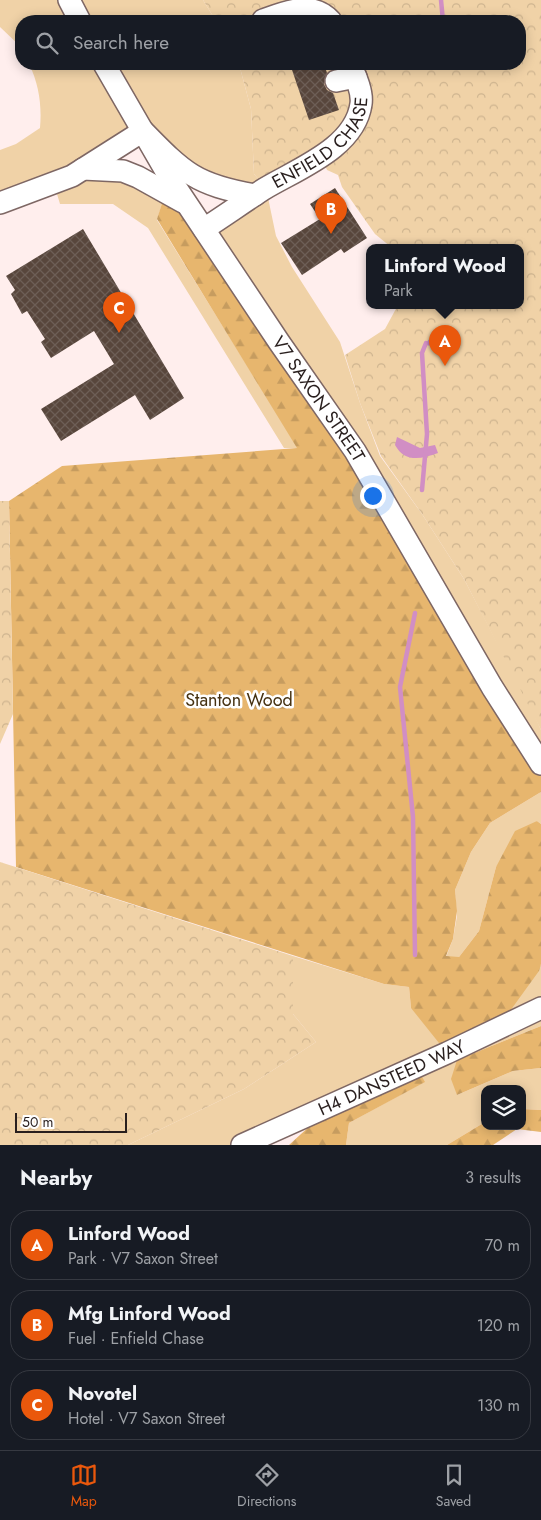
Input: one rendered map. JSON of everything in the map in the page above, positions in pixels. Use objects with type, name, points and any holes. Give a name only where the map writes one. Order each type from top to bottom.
[{"type":"street","points":[[69,0],[77,15]]},
{"type":"street","points":[[278,15],[301,7],[322,11]]},
{"type":"street","name":"V7 SAXON STREET","points":[[108,70],[143,131],[204,229],[279,342],[355,450],[492,687],[541,763]]},
{"type":"street","name":"ENFIELD CHASE","points":[[204,229],[255,196],[301,170],[349,132],[358,117],[361,102],[347,74]]},
{"type":"street","points":[[0,203],[54,184],[83,169],[143,131]]},
{"type":"street","name":"ENFIELD CHASE","points":[[143,131],[175,164],[198,180],[226,190],[255,196]]},
{"type":"street","points":[[83,169],[123,171],[138,176],[188,204]]},
{"type":"street","name":"H4 DANSTEED WAY","points":[[242,1145],[447,1053],[541,1008]]},
{"type":"green space","points":[[0,0],[203,0],[212,15],[15,15],[15,41],[0,27]]},
{"type":"green space","points":[[203,0],[541,0],[541,730],[464,579],[422,514],[381,456],[360,403],[345,355],[385,329],[396,309],[524,309],[524,244],[387,244],[375,234],[342,187],[338,175],[327,170],[321,156],[266,188],[254,174],[251,109],[241,70],[526,70],[526,15],[212,15]]},
{"type":"green space","points":[[31,70],[241,70],[251,109],[254,174],[266,188],[276,236],[292,267],[340,342],[380,456],[422,514],[464,579],[532,710],[541,730],[541,764],[204,229],[254,196],[226,190],[143,131],[84,169],[166,191],[157,220],[298,448],[284,448],[148,228],[113,204],[60,204],[54,184],[0,203],[0,150],[16,144],[40,128],[41,112],[35,79]]},
{"type":"green space","name":"Stanton Wood","points":[[166,191],[279,342],[541,771],[541,792],[490,823],[471,852],[455,890],[457,911],[453,939],[446,956],[459,957],[479,931],[496,867],[515,831],[537,821],[541,824],[541,964],[539,971],[497,1029],[447,1053],[411,1008],[409,987],[384,984],[16,867],[9,501],[62,466],[297,448],[157,219]]},
{"type":"green space","points":[[0,501],[9,501],[13,714],[0,744]]},
{"type":"green space","points":[[541,792],[541,824],[537,821],[496,867],[479,931],[459,957],[446,957],[453,939],[457,916],[455,890],[471,852],[490,823]]},
{"type":"green space","points":[[0,862],[293,956],[293,1014],[316,1042],[244,1089],[128,1145],[0,1145]]},
{"type":"green space","points":[[293,956],[384,984],[409,987],[411,1008],[497,1029],[541,964],[541,1026],[457,1060],[457,1095],[513,1071],[541,1068],[541,1110],[526,1109],[526,1085],[481,1085],[481,1124],[447,1145],[346,1145],[349,1123],[424,1082],[243,1145],[128,1145],[244,1089],[316,1042],[293,1014]]},
{"type":"green space","points":[[541,1026],[541,1068],[513,1071],[457,1095],[451,1079],[457,1060]]},
{"type":"green space","points":[[417,1068],[425,1082],[349,1123],[346,1145],[289,1145],[336,1102]]},
{"type":"green space","points":[[526,1109],[541,1110],[541,1132],[525,1130]]},
{"type":"green space","points":[[481,1124],[481,1130],[516,1130],[493,1145],[447,1145]]},
{"type":"shaded area","points":[[450,327],[458,331],[458,339],[452,334],[440,334],[429,346],[426,343],[438,328]]},
{"type":"shaded area","points":[[397,437],[420,448],[435,445],[438,453],[420,458],[409,457],[399,451],[395,445]]},
{"type":"building","points":[[292,70],[326,70],[324,84],[327,90],[333,93],[339,110],[309,120]]},
{"type":"building","points":[[335,188],[367,238],[344,253],[341,249],[302,275],[281,243],[320,219],[310,204]]},
{"type":"building","points":[[83,229],[184,398],[150,420],[135,395],[61,441],[41,409],[114,364],[94,331],[51,358],[41,342],[45,339],[27,311],[22,314],[11,294],[15,290],[6,276]]},
{"type":"waterway","points":[[441,0],[442,15]]},
{"type":"waterway","points":[[422,490],[427,434],[422,353],[426,343]]},
{"type":"waterway","points":[[415,613],[400,687],[413,817],[415,955]]},
{"type":"place","name":"Mfg Linford Wood","points":[[331,234]]},
{"type":"place","name":"Novotel","points":[[119,333]]},
{"type":"place","name":"Linford Wood","points":[[445,366]]}]
